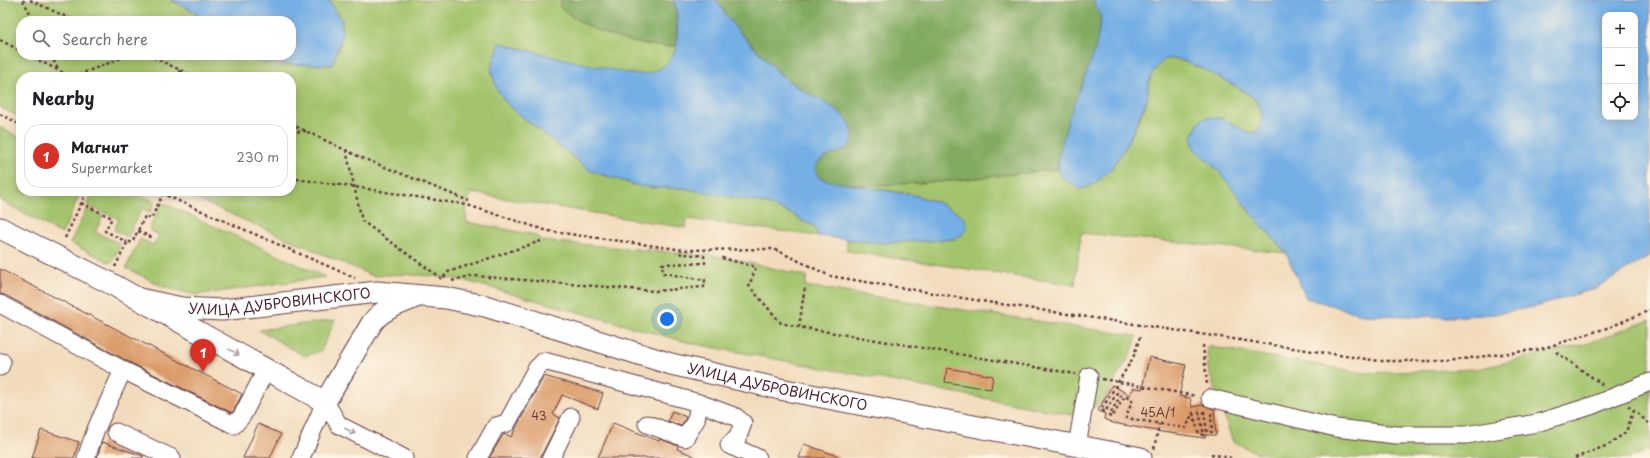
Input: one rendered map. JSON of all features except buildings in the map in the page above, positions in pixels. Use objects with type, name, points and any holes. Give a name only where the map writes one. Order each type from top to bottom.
[{"type":"main road","name":"УЛИЦА ДУБРОВИНСКОГО","points":[[0,228],[139,299],[325,402],[377,316],[385,310],[420,296]]},
{"type":"main road","name":"УЛИЦА ДУБРОВИНСКОГО","points":[[139,299],[182,308],[222,310],[377,292],[446,298],[485,306],[671,364],[780,389],[1077,446],[1147,455]]},
{"type":"street","points":[[0,304],[123,370],[234,425],[242,416],[266,370]]},
{"type":"street","points":[[478,458],[496,426],[507,423],[536,369],[544,361],[699,403],[736,417],[742,423],[738,436],[729,445],[758,458]]},
{"type":"street","points":[[86,458],[96,429],[123,370]]},
{"type":"street","points":[[1077,446],[1089,376]]},
{"type":"street","points":[[1210,398],[1336,428],[1396,434],[1466,435],[1537,423],[1591,406],[1650,382]]},
{"type":"street","points":[[301,458],[325,402]]},
{"type":"street","points":[[325,402],[339,426],[404,458]]},
{"type":"street","points":[[647,424],[686,438],[696,420],[699,403]]},
{"type":"street","points":[[551,458],[571,417]]},
{"type":"street","points":[[116,432],[172,458]]},
{"type":"path","points":[[23,0],[31,16]]},
{"type":"path","points":[[30,0],[64,16]]},
{"type":"path","points":[[0,40],[16,48]]},
{"type":"path","points":[[38,60],[59,71]]},
{"type":"path","points":[[54,60],[59,71]]},
{"type":"path","points":[[85,72],[116,60]]},
{"type":"path","points":[[158,60],[184,72]]},
{"type":"path","points":[[0,114],[16,122]]},
{"type":"path","points":[[296,126],[346,150],[468,201]]},
{"type":"path","points":[[296,132],[306,131]]},
{"type":"path","points":[[346,150],[362,221],[442,278],[448,272],[541,241]]},
{"type":"path","points":[[296,179],[467,204],[548,231],[684,250],[774,249],[830,276],[981,301],[1379,361],[1447,361],[1541,349],[1610,327],[1650,310]]},
{"type":"path","points":[[65,238],[84,196]]},
{"type":"path","points":[[81,203],[112,218],[105,232],[132,243],[145,216],[151,219],[162,196]]},
{"type":"path","points":[[168,196],[361,280]]},
{"type":"path","points":[[138,231],[153,238]]},
{"type":"path","points":[[116,266],[127,242]]},
{"type":"path","points":[[451,282],[474,276],[656,291],[704,286],[705,280],[663,273],[662,264],[705,263],[704,256],[676,253]]},
{"type":"path","points":[[722,258],[756,267],[749,286],[781,323],[1210,398]]},
{"type":"path","points":[[799,327],[805,286]]},
{"type":"path","points":[[1140,337],[1133,358],[1101,410],[1105,412],[1117,393],[1121,395],[1108,416],[1112,417],[1125,396],[1132,401],[1126,418],[1186,428],[1193,412],[1199,434],[1204,435],[1199,409],[1203,409],[1207,432],[1212,432],[1210,398],[1205,373],[1203,345]]},
{"type":"path","points":[[1556,352],[1617,395]]},
{"type":"path","points":[[1575,458],[1608,445],[1626,432],[1633,412]]},
{"type":"path","points":[[1641,418],[1650,424]]},
{"type":"path","points":[[1147,455],[1159,424]]},
{"type":"path","points":[[1211,454],[1231,458]]},
{"type":"green space","points":[[0,0],[170,0],[186,7],[200,16],[16,16],[16,60],[253,60],[285,66],[305,63],[339,50],[342,36],[342,20],[329,0],[561,0],[560,7],[666,47],[677,45],[673,55],[667,64],[659,70],[648,74],[637,75],[500,43],[509,106],[591,171],[639,186],[683,188],[768,204],[794,215],[804,222],[814,226],[818,236],[687,219],[686,228],[471,193],[467,205],[466,222],[535,235],[542,241],[724,257],[807,276],[805,286],[1137,336],[1131,354],[1101,403],[1078,416],[690,343],[466,281],[420,275],[373,276],[189,196],[296,196],[296,72],[16,72],[16,115],[0,107]]},
{"type":"green space","points":[[561,0],[667,0],[675,2],[677,45],[648,45],[632,42],[598,31],[570,15],[560,7]]},
{"type":"green space","points":[[717,0],[1093,0],[1101,16],[1096,47],[1059,156],[1058,169],[972,179],[861,185],[835,183],[819,177],[815,169],[824,158],[847,148],[849,122],[840,113],[787,80],[730,22]]},
{"type":"green space","points":[[1165,59],[1178,59],[1197,67],[1244,91],[1257,101],[1262,117],[1259,129],[1256,133],[1244,130],[1220,118],[1202,119],[1192,137],[1194,148],[1219,171],[1251,213],[1286,253],[1081,233],[1075,285],[847,251],[847,240],[881,243],[954,239],[960,214],[937,202],[914,195],[855,185],[942,182],[1058,169],[1062,178],[1118,159],[1147,102],[1149,83],[1154,69]]},
{"type":"green space","points":[[0,127],[16,135],[16,196],[79,196],[62,234],[0,200]]},
{"type":"green space","points":[[91,196],[141,196],[155,202],[151,212],[142,208],[128,237],[114,230],[119,219],[87,205]]},
{"type":"green space","points":[[161,202],[325,277],[196,295],[164,287],[126,268],[140,239],[154,245],[159,235],[149,230]]},
{"type":"green space","points":[[87,208],[103,216],[95,232],[121,244],[111,263],[70,243]]},
{"type":"green space","points":[[335,320],[321,351],[304,356],[259,330]]},
{"type":"green space","points":[[1650,320],[1650,449],[1630,458],[1290,458],[1255,452],[1233,442],[1208,369],[1207,346],[1364,373],[1477,369],[1586,344]]},
{"type":"water","points":[[170,0],[329,0],[342,20],[342,36],[332,65],[285,64],[256,60],[296,60],[296,16],[200,16],[186,7]]},
{"type":"water","points":[[673,0],[717,0],[733,25],[782,76],[794,85],[835,109],[848,121],[851,125],[853,136],[852,141],[844,150],[827,156],[817,163],[815,169],[819,178],[834,182],[914,195],[937,202],[960,214],[967,223],[966,229],[962,235],[954,239],[880,243],[818,236],[814,226],[804,222],[794,215],[768,204],[683,188],[639,186],[591,171],[509,106],[497,90],[491,69],[500,43],[631,74],[649,73],[661,68],[669,61],[675,51],[677,14]]},
{"type":"water","points":[[1093,0],[1650,0],[1650,256],[1596,288],[1539,306],[1495,314],[1449,317],[1364,315],[1306,298],[1286,253],[1251,213],[1219,171],[1194,148],[1192,137],[1202,119],[1223,119],[1252,133],[1259,129],[1262,117],[1257,101],[1244,91],[1208,72],[1178,59],[1165,59],[1156,68],[1152,75],[1149,82],[1148,97],[1145,105],[1131,136],[1111,169],[1093,184],[1081,189],[1062,178],[1058,169],[1059,156],[1068,120],[1096,47],[1101,17]]},
{"type":"place","name":"Магнит","points":[[203,372]]}]
